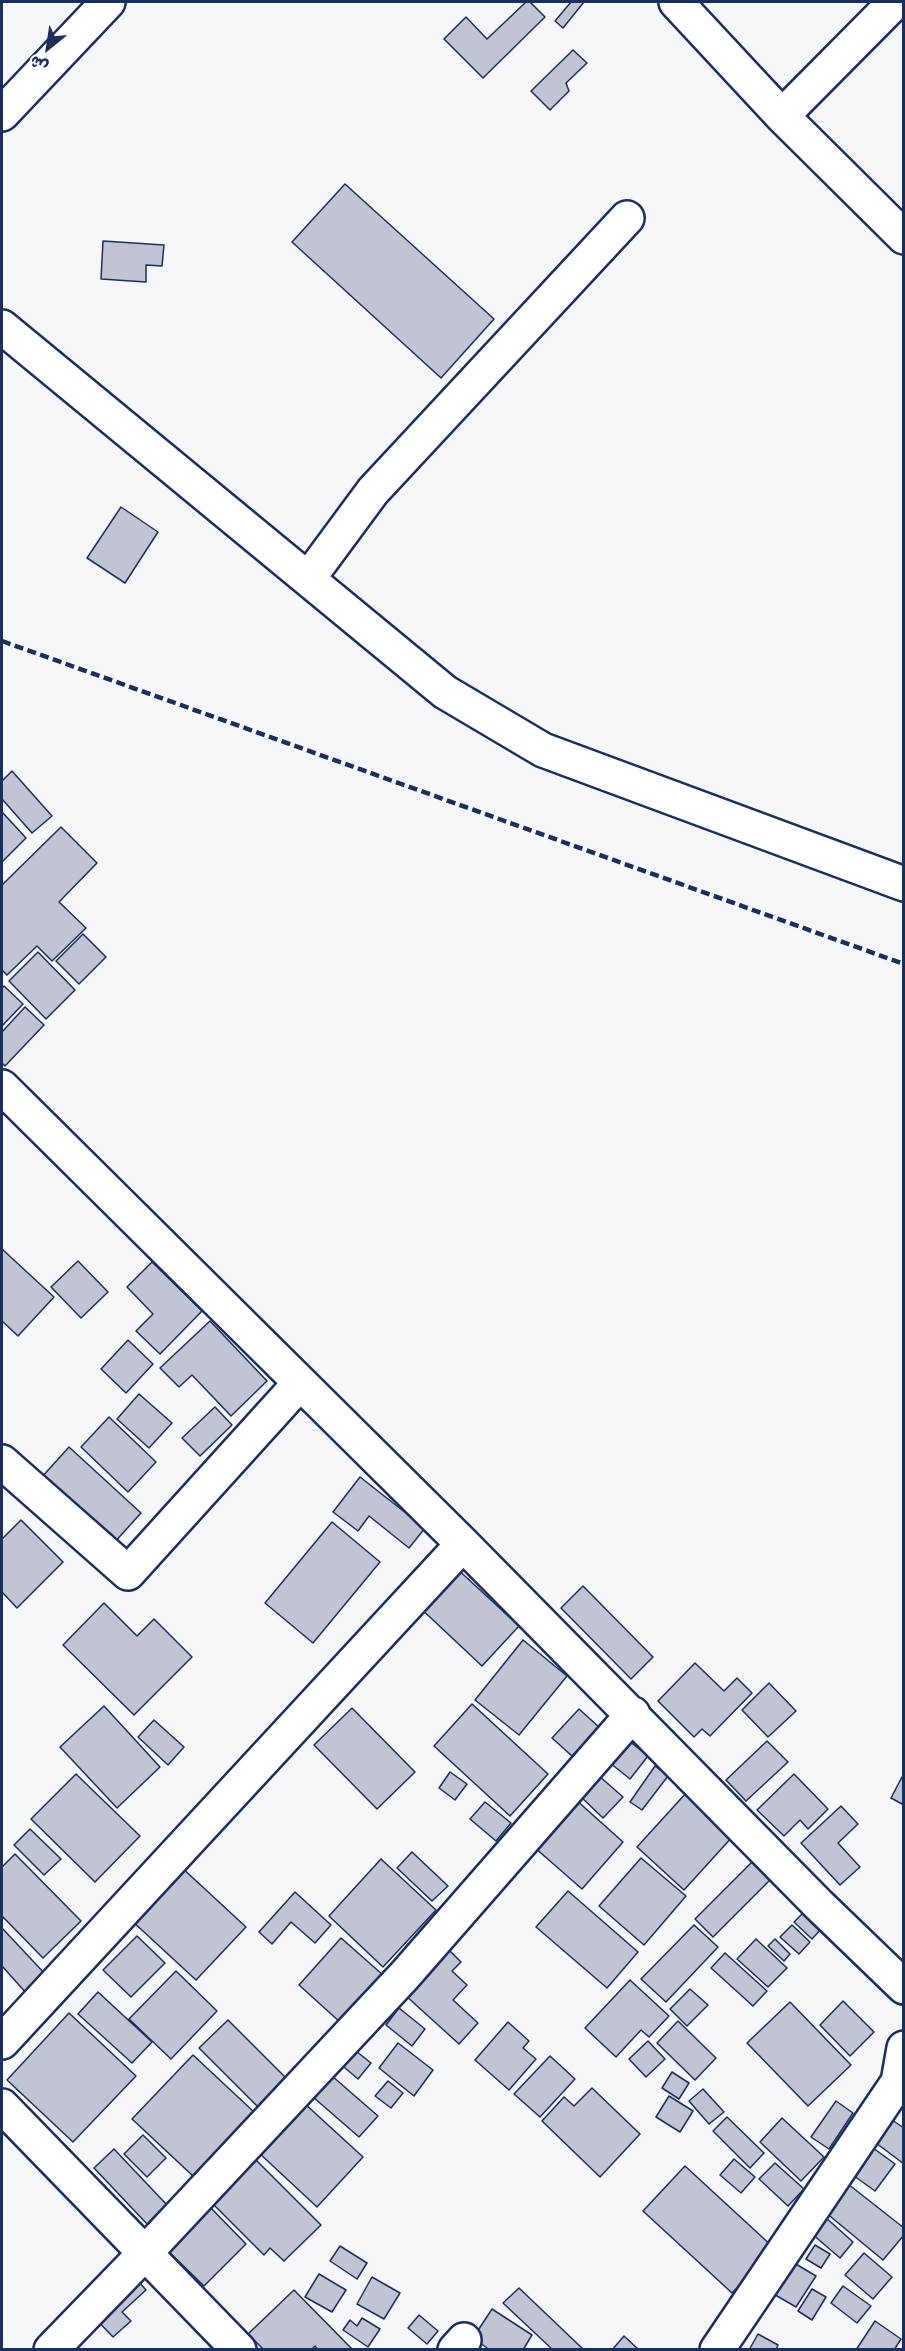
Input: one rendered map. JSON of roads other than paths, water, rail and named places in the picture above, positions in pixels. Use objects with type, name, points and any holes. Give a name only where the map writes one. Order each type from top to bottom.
[{"type":"street","points":[[2,114],[108,2]]},
{"type":"street","points":[[676,2],[782,116],[903,237]]},
{"type":"street","points":[[782,116],[895,2]]},
{"type":"street","points":[[308,579],[373,490],[627,218]]},
{"type":"street","points":[[2,327],[445,692],[543,750],[903,884]]},
{"type":"street","points":[[2,1087],[463,1544],[819,1905],[903,1986]]},
{"type":"street","points":[[2,1462],[128,1573],[300,1383]]},
{"type":"street","points":[[2,2042],[463,1544]]},
{"type":"street","points":[[51,2349],[145,2253],[405,1975],[633,1714]]},
{"type":"street","points":[[717,2349],[898,2082],[903,2048]]},
{"type":"street","points":[[2,2106],[239,2349]]},
{"type":"railway","points":[[2,641],[904,964]]}]
